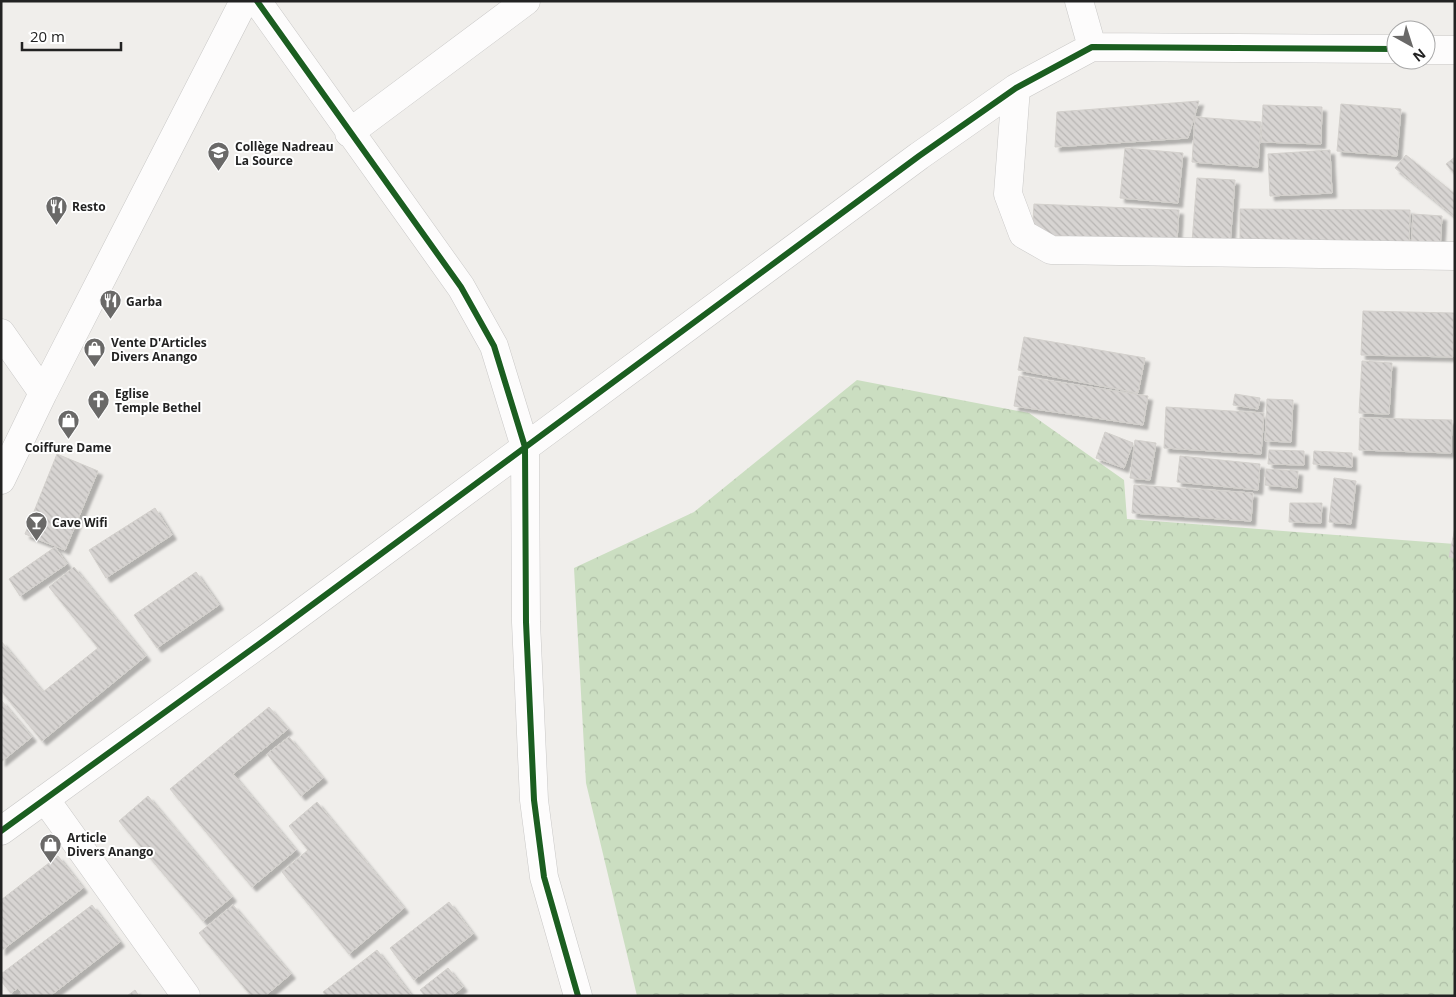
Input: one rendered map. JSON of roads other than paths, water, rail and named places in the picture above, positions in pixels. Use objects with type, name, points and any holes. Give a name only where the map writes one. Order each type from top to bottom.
[{"type":"street","points":[[1,480],[43,393],[244,1]]},
{"type":"street","points":[[257,1],[349,133],[461,287],[494,346],[525,447],[526,622],[534,800],[544,877],[578,996]]},
{"type":"street","points":[[349,133],[526,1]]},
{"type":"street","points":[[1079,1],[1092,47]]},
{"type":"street","points":[[1,831],[919,156],[1016,88],[1092,47],[1386,50]]},
{"type":"street","points":[[1436,50],[1455,50]]},
{"type":"street","points":[[1016,88],[1008,194],[1023,234],[1051,250],[1455,256]]},
{"type":"street","points":[[1,333],[43,393]]},
{"type":"street","points":[[45,799],[186,996]]},
{"type":"place","name":"Collège Nadreau La Source","points":[[219,172]]},
{"type":"place","name":"Resto","points":[[56,225]]},
{"type":"place","name":"Garba","points":[[110,320]]},
{"type":"place","name":"Vente D'Articles Divers Anango","points":[[95,368]]},
{"type":"place","name":"Eglise Temple Bethel","points":[[99,419]]},
{"type":"place","name":"Coiffure Dame","points":[[68,439]]},
{"type":"place","name":"Cave Wifi","points":[[36,541]]},
{"type":"place","name":"Article Divers Anango","points":[[51,863]]}]
